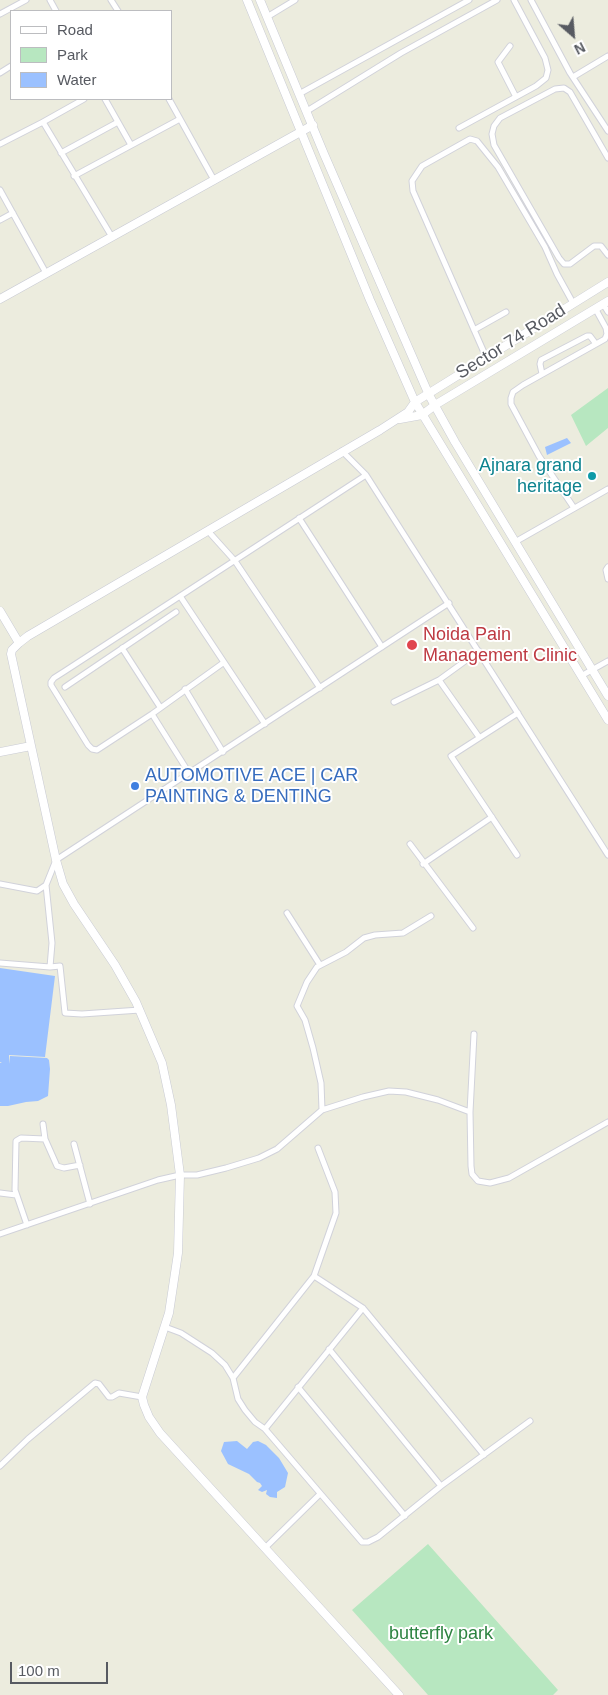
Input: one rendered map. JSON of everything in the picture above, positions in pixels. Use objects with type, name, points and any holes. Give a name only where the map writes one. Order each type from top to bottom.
[{"type":"street","points":[[0,14],[17,2],[26,0]]},
{"type":"street","points":[[247,0],[370,300],[415,402],[608,720]]},
{"type":"street","points":[[260,0],[429,394],[455,442],[608,696]]},
{"type":"street","points":[[267,17],[295,0]]},
{"type":"street","points":[[299,94],[469,0]]},
{"type":"street","points":[[307,111],[401,53],[498,0]]},
{"type":"street","points":[[459,128],[536,86],[546,78],[548,70],[545,58],[514,0]]},
{"type":"street","points":[[531,0],[573,77],[608,131]]},
{"type":"street","points":[[510,46],[498,62],[516,97]]},
{"type":"street","points":[[573,77],[608,56]]},
{"type":"street","points":[[608,158],[570,92],[564,88],[555,89],[500,118],[494,126],[492,134],[499,153],[564,264],[570,264],[594,246],[601,246],[608,254]]},
{"type":"street","points":[[0,144],[82,100]]},
{"type":"street","points":[[106,100],[131,145]]},
{"type":"street","points":[[170,100],[214,180]]},
{"type":"street","points":[[74,176],[180,119]]},
{"type":"street","points":[[43,122],[112,237]]},
{"type":"street","points":[[61,153],[118,122]]},
{"type":"street","points":[[0,299],[313,125]]},
{"type":"street","points":[[486,357],[413,191],[412,181],[422,166],[470,139],[477,141],[498,167],[545,247],[573,303]]},
{"type":"street","points":[[0,190],[46,273]]},
{"type":"street","points":[[0,220],[13,213]]},
{"type":"street","name":"Sector 74 Road","points":[[398,419],[408,412],[415,402],[608,282]]},
{"type":"street","points":[[605,302],[608,312]]},
{"type":"street","name":"Sector 74 Road","points":[[422,415],[435,405],[605,302]]},
{"type":"street","points":[[574,508],[539,456],[511,404],[511,398],[513,392],[605,339],[607,328],[595,308]]},
{"type":"street","points":[[474,330],[506,312]]},
{"type":"street","points":[[542,374],[540,364],[542,360],[587,336],[590,336],[596,344]]},
{"type":"street","points":[[399,1695],[160,1432],[149,1417],[142,1397],[166,1328],[177,1264],[180,1175],[174,1123],[166,1082],[155,1045],[140,1010],[115,965],[63,884],[10,658],[12,650],[28,636],[398,419],[422,415]]},
{"type":"street","points":[[342,452],[366,475],[608,855]]},
{"type":"street","points":[[223,663],[152,714],[97,750],[92,749],[51,685],[54,678],[366,475]]},
{"type":"street","points":[[515,542],[608,489]]},
{"type":"street","points":[[299,518],[382,647]]},
{"type":"street","points":[[208,531],[235,561],[320,688]]},
{"type":"street","points":[[608,567],[606,570],[608,579]]},
{"type":"street","points":[[180,596],[265,724]]},
{"type":"street","points":[[50,967],[52,943],[46,885],[56,860],[449,603]]},
{"type":"street","points":[[0,611],[19,643]]},
{"type":"street","points":[[64,687],[176,612]]},
{"type":"street","points":[[114,639],[160,708]]},
{"type":"street","points":[[394,702],[439,680],[479,651]]},
{"type":"street","points":[[581,676],[608,660]]},
{"type":"street","points":[[439,680],[479,738]]},
{"type":"street","points":[[185,689],[223,752]]},
{"type":"street","points":[[518,713],[451,756],[518,855]]},
{"type":"street","points":[[152,714],[189,773]]},
{"type":"street","points":[[0,752],[31,746]]},
{"type":"street","points":[[424,864],[492,817]]},
{"type":"street","points":[[410,844],[473,928]]},
{"type":"street","points":[[0,884],[37,891],[46,885]]},
{"type":"street","points":[[287,913],[320,965]]},
{"type":"street","points":[[322,1110],[321,1083],[313,1048],[305,1020],[297,1006],[306,982],[320,965],[346,952],[364,938],[375,935],[403,933],[431,916]]},
{"type":"street","points":[[0,963],[60,966],[65,1013],[82,1014],[140,1010]]},
{"type":"street","points":[[474,1034],[470,1112],[472,1174],[478,1180],[490,1182],[509,1178],[608,1122]]},
{"type":"street","points":[[0,1234],[158,1180],[219,1170],[258,1158],[277,1149],[322,1110],[362,1097],[389,1091],[406,1092],[438,1100],[470,1112]]},
{"type":"street","points":[[43,1124],[45,1139],[57,1166],[64,1168],[80,1165]]},
{"type":"street","points":[[27,1225],[14,1184],[16,1141],[21,1138],[45,1139]]},
{"type":"street","points":[[74,1144],[90,1204]]},
{"type":"street","points":[[233,1378],[314,1276],[336,1213],[335,1192],[318,1148]]},
{"type":"street","points":[[0,1193],[16,1195]]},
{"type":"street","points":[[314,1276],[363,1308],[484,1455]]},
{"type":"street","points":[[265,1429],[363,1308]]},
{"type":"street","points":[[166,1328],[181,1333],[212,1353],[225,1365],[233,1378],[235,1389],[242,1404],[255,1422],[265,1429],[362,1542],[368,1542],[378,1537],[441,1486],[530,1422]]},
{"type":"street","points":[[328,1349],[441,1486]]},
{"type":"street","points":[[0,1466],[95,1383],[99,1384],[109,1397],[119,1393],[142,1397]]},
{"type":"street","points":[[298,1387],[405,1516]]},
{"type":"street","points":[[266,1548],[320,1494]]},
{"type":"green space","points":[[608,388],[608,428],[586,446],[571,415]]},
{"type":"green space","name":"butterfly park","points":[[428,1544],[558,1690],[553,1695],[428,1695],[352,1610]]},
{"type":"water","points":[[567,438],[571,443],[547,455],[545,447]]},
{"type":"water","points":[[0,968],[55,976],[45,1057],[9,1055],[9,1064],[10,1056],[47,1058],[49,1060],[48,1096],[38,1101],[0,1106],[0,1063],[2,1063],[0,1062]]},
{"type":"water","points":[[237,1441],[247,1449],[253,1442],[258,1441],[266,1445],[279,1458],[288,1473],[285,1487],[277,1492],[277,1498],[266,1494],[267,1490],[262,1492],[258,1490],[262,1486],[260,1483],[249,1474],[228,1464],[221,1451],[224,1442]]},
{"type":"place","name":"Ajnara grand heritage","points":[[592,476]]},
{"type":"place","name":"Noida Pain Management Clinic","points":[[412,645]]},
{"type":"place","name":"AUTOMOTIVE ACE | CAR PAINTING & DENTING","points":[[135,786]]}]
